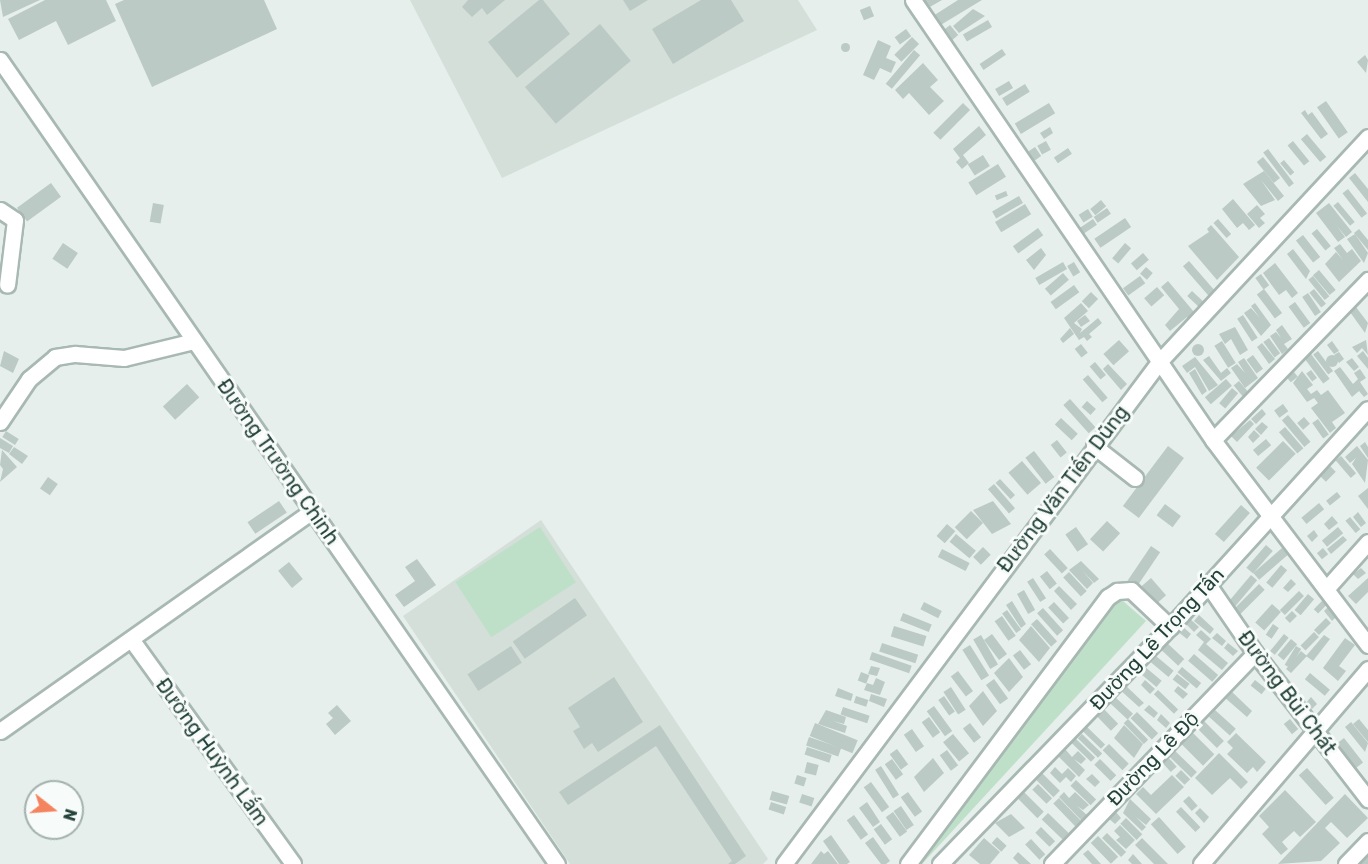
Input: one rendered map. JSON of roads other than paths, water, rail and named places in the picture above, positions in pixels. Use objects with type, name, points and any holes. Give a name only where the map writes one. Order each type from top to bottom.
[{"type":"street","points":[[913,0],[1213,440],[1368,645]]},
{"type":"street","name":"Đường Trường Chinh","points":[[0,60],[557,864]]},
{"type":"street","name":"Đường Văn Tiến Dũng","points":[[784,864],[1094,446],[1159,362],[1368,137]]},
{"type":"street","points":[[0,210],[15,220],[7,285]]},
{"type":"street","points":[[1213,440],[1368,280]]},
{"type":"street","points":[[0,422],[29,379],[55,357],[75,354],[124,358],[194,341]]},
{"type":"street","name":"Đường Lê Trọng Tấn","points":[[940,864],[1209,586],[1368,410]]},
{"type":"street","points":[[1094,446],[1135,478]]},
{"type":"street","points":[[0,730],[312,511]]},
{"type":"street","points":[[1326,589],[1368,542]]},
{"type":"street","name":"Đường Bùi Chát","points":[[1209,586],[1255,653],[1368,799]]},
{"type":"street","points":[[908,864],[1108,597],[1117,591],[1131,590],[1170,627]]},
{"type":"street","name":"Đường Huỳnh Lắm","points":[[131,639],[293,864]]},
{"type":"street","name":"Đường Lê Độ","points":[[1052,864],[1255,653]]},
{"type":"street","points":[[1201,864],[1317,732],[1368,669]]},
{"type":"street","points":[[1346,864],[1368,841]]}]
